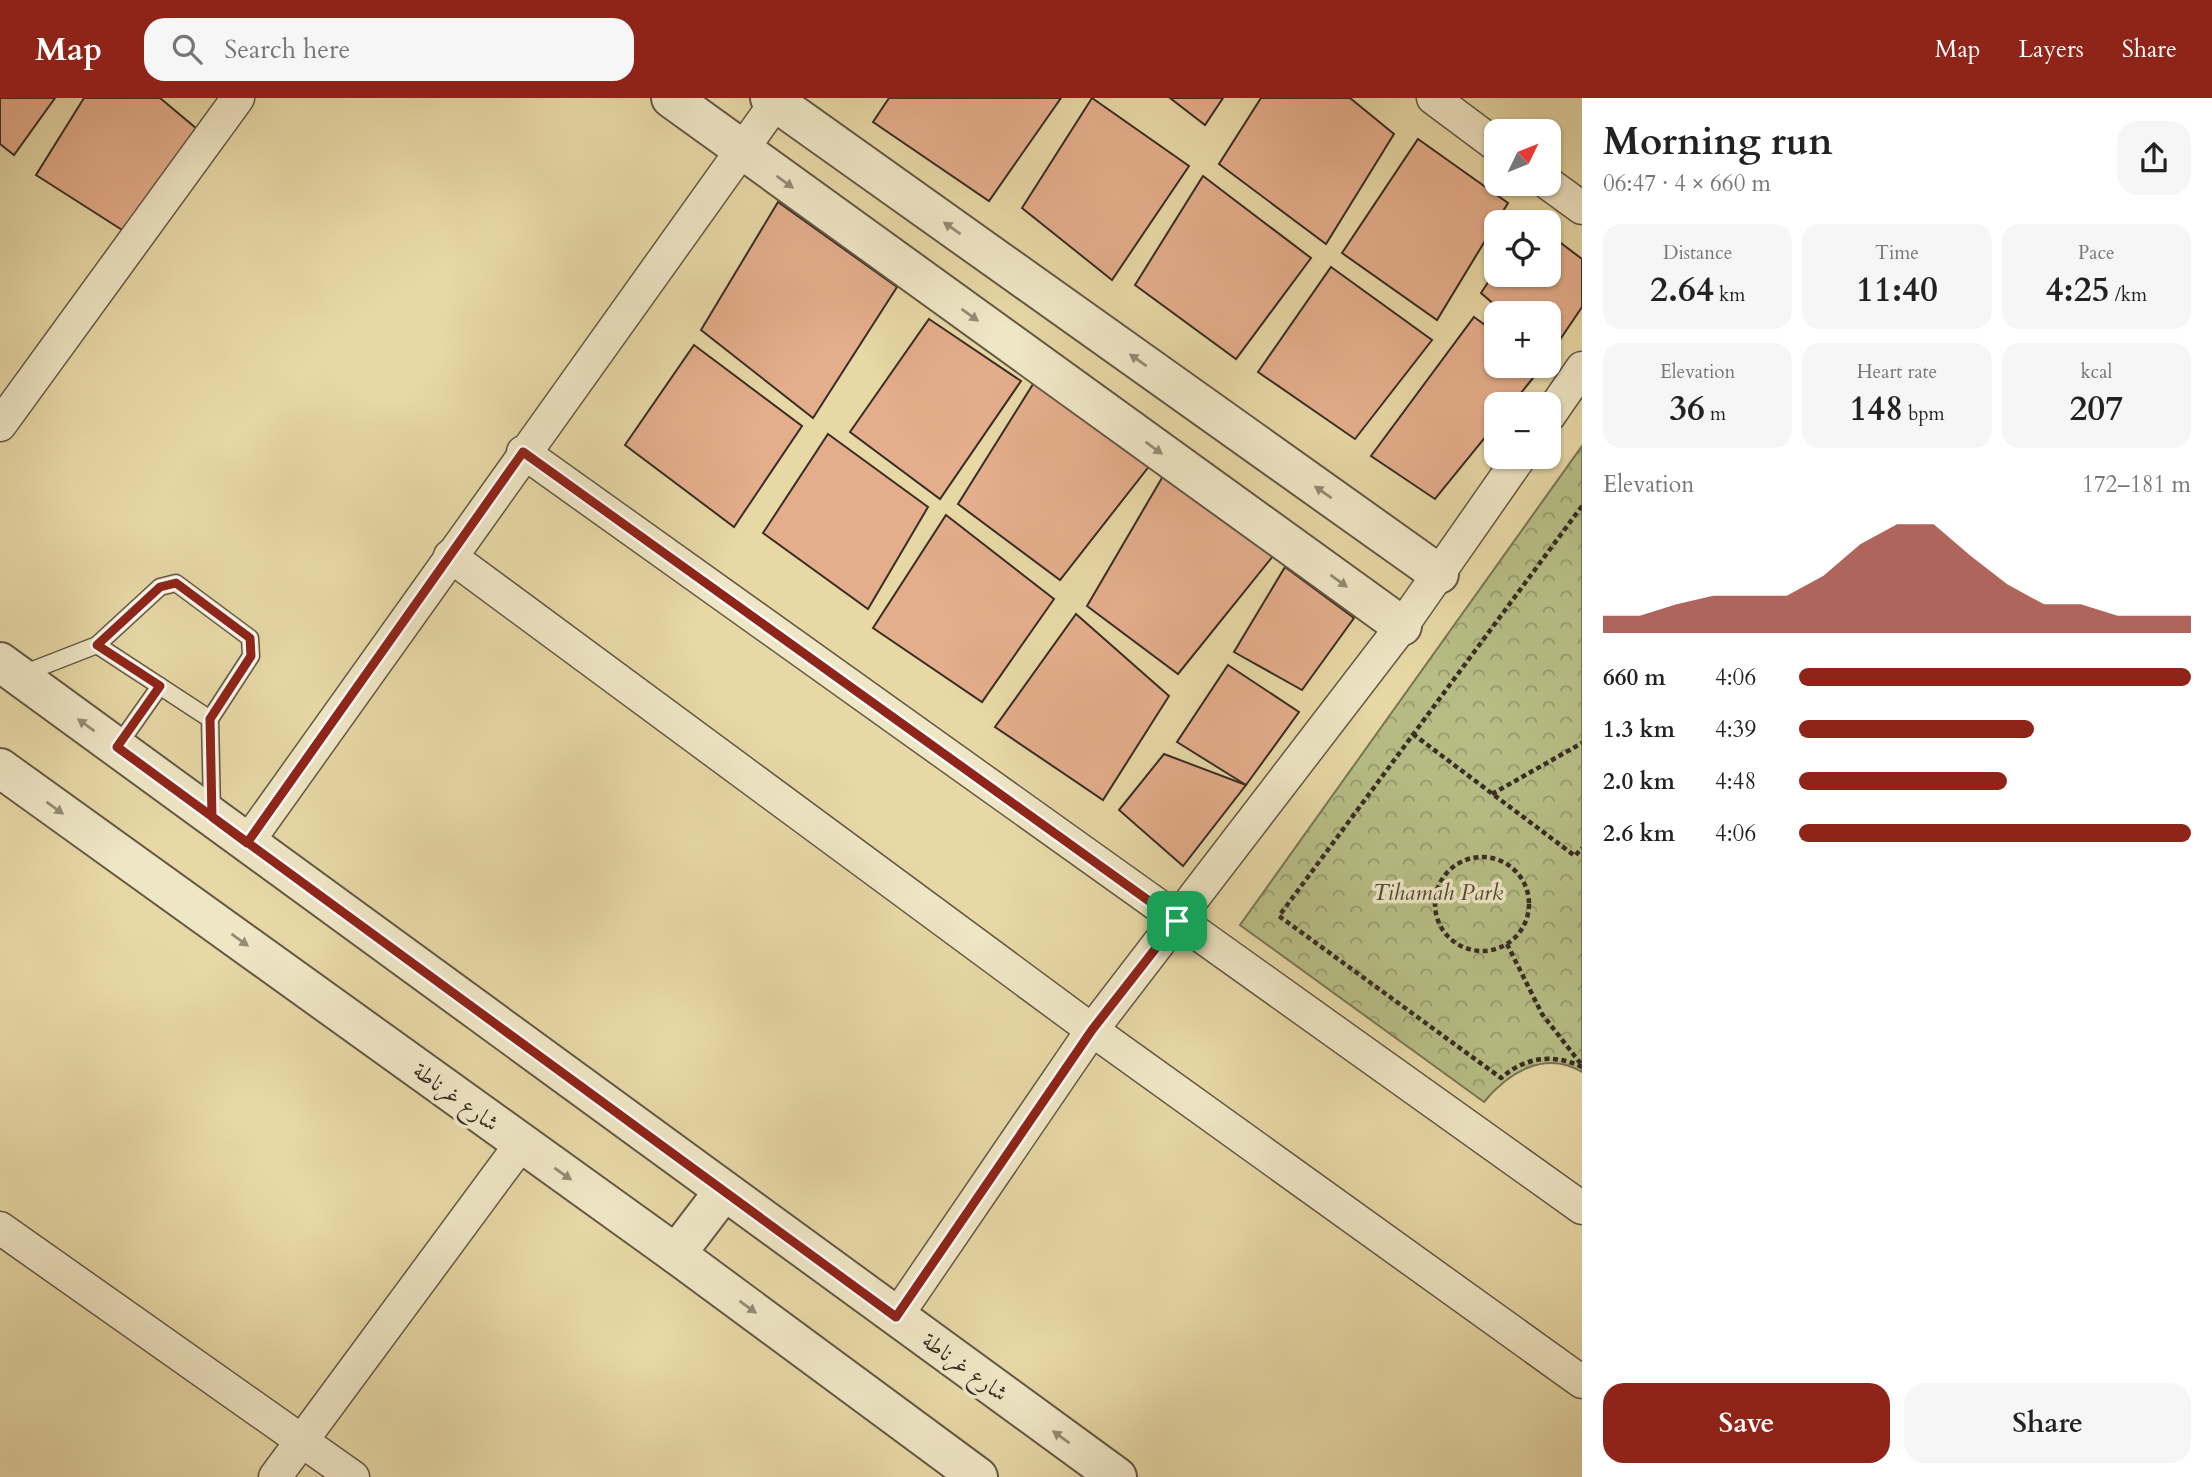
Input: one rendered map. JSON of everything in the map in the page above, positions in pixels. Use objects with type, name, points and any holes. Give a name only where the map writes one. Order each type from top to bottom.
[{"type":"street","points":[[0,425],[238,98]]},
{"type":"street","points":[[671,98],[1402,626]]},
{"type":"street","points":[[1433,98],[1484,136]]},
{"type":"street","points":[[247,843],[775,99],[1439,574]]},
{"type":"street","points":[[1561,193],[1582,208]]},
{"type":"street","points":[[1561,399],[1582,368]]},
{"type":"street","points":[[523,452],[1582,1208]]},
{"type":"street","points":[[896,1317],[1092,1030],[1402,626],[1512,469]]},
{"type":"street","points":[[450,556],[1092,1030],[1582,1382]]},
{"type":"street","name":"شارع غرناطة","points":[[9,669],[1116,1477]]},
{"type":"street","name":"شارع غرناطة","points":[[0,768],[676,1254],[978,1477]]},
{"type":"street","points":[[275,1477],[521,1144]]},
{"type":"street","points":[[676,1254],[724,1191]]},
{"type":"street","points":[[0,1228],[353,1477]]},
{"type":"lane","points":[[9,669],[97,645],[160,587],[176,583],[250,638],[253,647],[251,656],[210,719],[212,817]]},
{"type":"lane","points":[[97,645],[210,719]]},
{"type":"lane","points":[[117,747],[160,686]]},
{"type":"path","points":[[1582,506],[1279,916],[1501,1078],[1532,1060],[1553,1058],[1582,1066]]},
{"type":"path","points":[[1413,734],[1575,856],[1582,848]]},
{"type":"path","points":[[1492,794],[1582,743]]},
{"type":"path","points":[[1491,857],[1508,864],[1522,878],[1529,897],[1527,917],[1520,932],[1507,944],[1489,950],[1470,949],[1454,941],[1442,928],[1435,907],[1438,887],[1450,868],[1470,858],[1491,857]]},
{"type":"path","points":[[1507,944],[1542,1013],[1582,1066]]},
{"type":"green space","name":"Tihamah Park","points":[[1582,446],[1582,1072],[1555,1063],[1541,1064],[1516,1074],[1484,1102],[1240,925]]},
{"type":"building","points":[[0,98],[55,98],[14,155],[0,144]]},
{"type":"building","points":[[84,98],[160,98],[203,134],[130,235],[36,175]]},
{"type":"building","points":[[889,98],[1061,98],[989,201],[873,122]]},
{"type":"building","points":[[1092,98],[1189,166],[1112,280],[1022,208]]},
{"type":"building","points":[[1170,98],[1223,98],[1205,125]]},
{"type":"building","points":[[1261,98],[1350,98],[1394,134],[1326,244],[1219,164]]},
{"type":"building","points":[[1418,139],[1484,186],[1484,196],[1498,196],[1508,203],[1504,210],[1484,210],[1484,243],[1437,320],[1342,253]]},
{"type":"building","points":[[1203,176],[1311,258],[1236,359],[1135,285]]},
{"type":"building","points":[[778,202],[897,287],[813,418],[701,330]]},
{"type":"building","points":[[1561,243],[1582,259],[1582,307],[1561,338],[1561,301],[1490,301],[1481,293],[1485,287],[1561,287]]},
{"type":"building","points":[[1331,267],[1432,340],[1355,439],[1258,372]]},
{"type":"building","points":[[1474,317],[1484,324],[1484,378],[1533,378],[1522,392],[1484,392],[1484,439],[1435,499],[1371,456]]},
{"type":"building","points":[[929,319],[1021,381],[940,499],[850,432]]},
{"type":"building","points":[[694,345],[802,426],[734,527],[625,445]]},
{"type":"building","points":[[1035,381],[1154,460],[1060,580],[958,504]]},
{"type":"building","points":[[828,434],[928,507],[868,609],[763,533]]},
{"type":"building","points":[[1166,471],[1273,556],[1178,674],[1087,606]]},
{"type":"building","points":[[946,515],[1054,599],[982,702],[873,628]]},
{"type":"building","points":[[1285,567],[1354,618],[1302,690],[1234,652]]},
{"type":"building","points":[[1076,614],[1169,696],[1103,800],[995,727]]},
{"type":"building","points":[[1228,665],[1299,712],[1246,785],[1177,742]]},
{"type":"building","points":[[1164,754],[1246,785],[1183,866],[1119,810]]},
{"type":"route","points":[[1177,921],[523,452],[247,843],[212,817],[210,719],[251,656],[253,647],[250,638],[176,583],[160,587],[97,645],[160,686],[117,747],[247,843],[896,1317],[1092,1030],[1177,921]]}]
